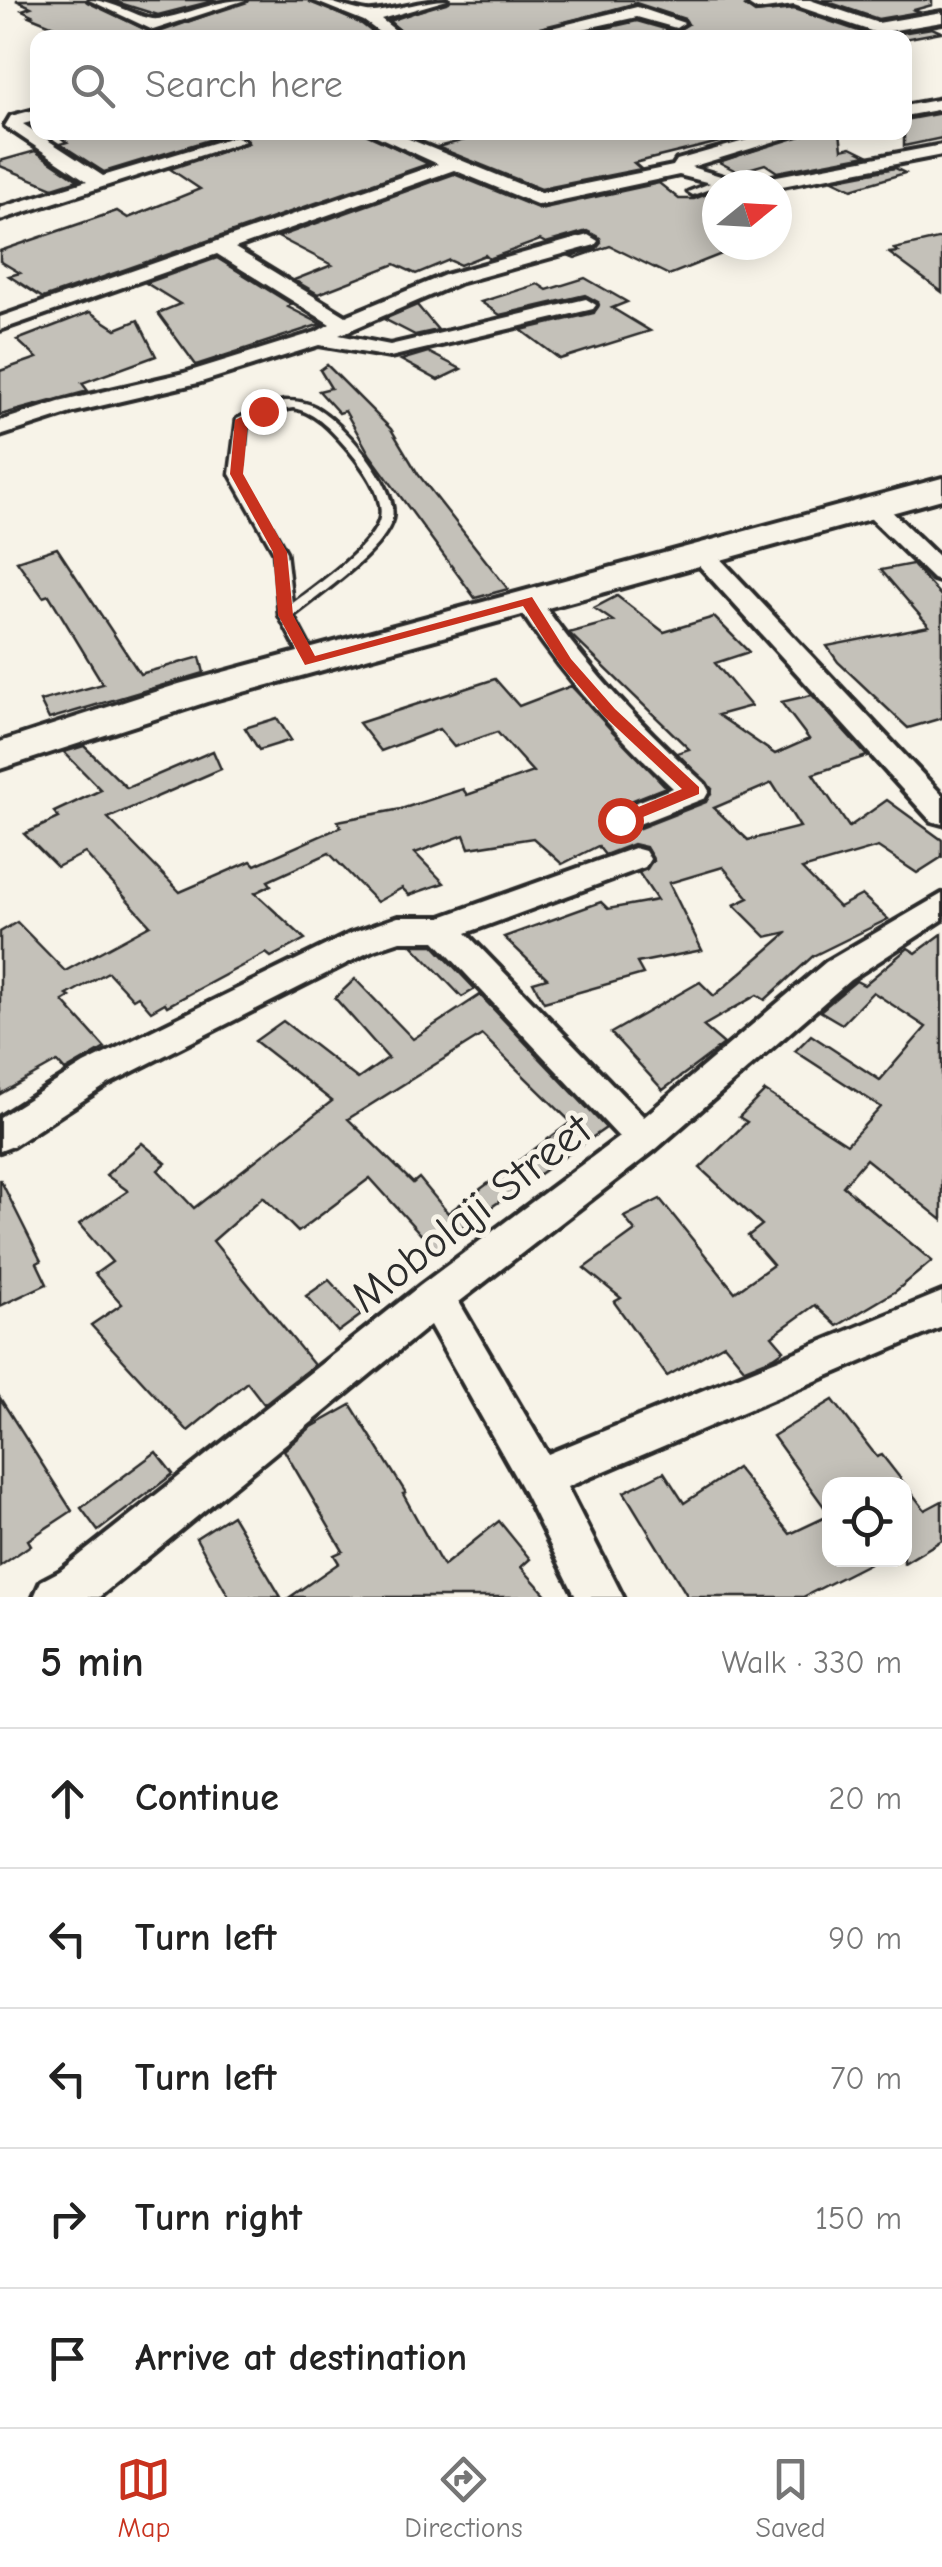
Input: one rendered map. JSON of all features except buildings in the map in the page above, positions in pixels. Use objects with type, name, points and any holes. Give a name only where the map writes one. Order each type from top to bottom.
[{"type":"street","points":[[96,0],[161,30]]},
{"type":"street","points":[[153,26],[238,0]]},
{"type":"street","points":[[319,0],[369,18],[383,30]]},
{"type":"street","points":[[369,18],[440,0]]},
{"type":"street","points":[[757,6],[795,0],[878,28],[942,17]]},
{"type":"street","points":[[591,2],[613,15]]},
{"type":"street","points":[[551,30],[644,12],[676,24]]},
{"type":"street","points":[[906,24],[942,39]]},
{"type":"street","points":[[912,110],[942,104]]},
{"type":"street","points":[[30,116],[17,120],[14,126],[30,136]]},
{"type":"street","points":[[36,140],[100,182]]},
{"type":"street","points":[[394,140],[540,199],[679,170],[702,177]]},
{"type":"street","points":[[401,143],[413,140]]},
{"type":"street","points":[[679,170],[683,164],[768,140]]},
{"type":"street","points":[[0,214],[236,141]]},
{"type":"street","points":[[792,179],[942,150]]},
{"type":"street","points":[[0,324],[452,164]]},
{"type":"street","points":[[0,429],[67,407],[190,378],[318,338],[452,280],[588,241]]},
{"type":"street","points":[[219,247],[344,325]]},
{"type":"street","points":[[318,338],[390,351],[586,306]]},
{"type":"street","points":[[0,756],[193,692],[942,488]]},
{"type":"street","points":[[874,508],[942,574]]},
{"type":"street","points":[[703,556],[942,814]]},
{"type":"street","points":[[527,600],[565,661],[598,700],[694,790],[620,820]]},
{"type":"street","points":[[0,1136],[96,1074],[361,942],[398,929],[443,929],[634,859]]},
{"type":"street","name":"Mobolaji Street","points":[[58,1597],[76,1588],[435,1297],[643,1139],[838,971],[942,905]]},
{"type":"street","points":[[443,929],[643,1139]]},
{"type":"street","points":[[435,1297],[539,1478],[600,1597]]},
{"type":"street","points":[[539,1478],[942,1309]]},
{"type":"lane","points":[[693,192],[702,189]]},
{"type":"lane","points":[[286,615],[371,540],[386,520],[387,502],[369,470],[334,426],[314,410],[288,404],[242,420],[236,474],[280,552],[286,615],[310,662]]},
{"type":"route","points":[[263,411],[242,420],[236,474],[280,552],[286,615],[310,662],[527,600],[565,661],[610,712],[694,790],[620,820]]}]
